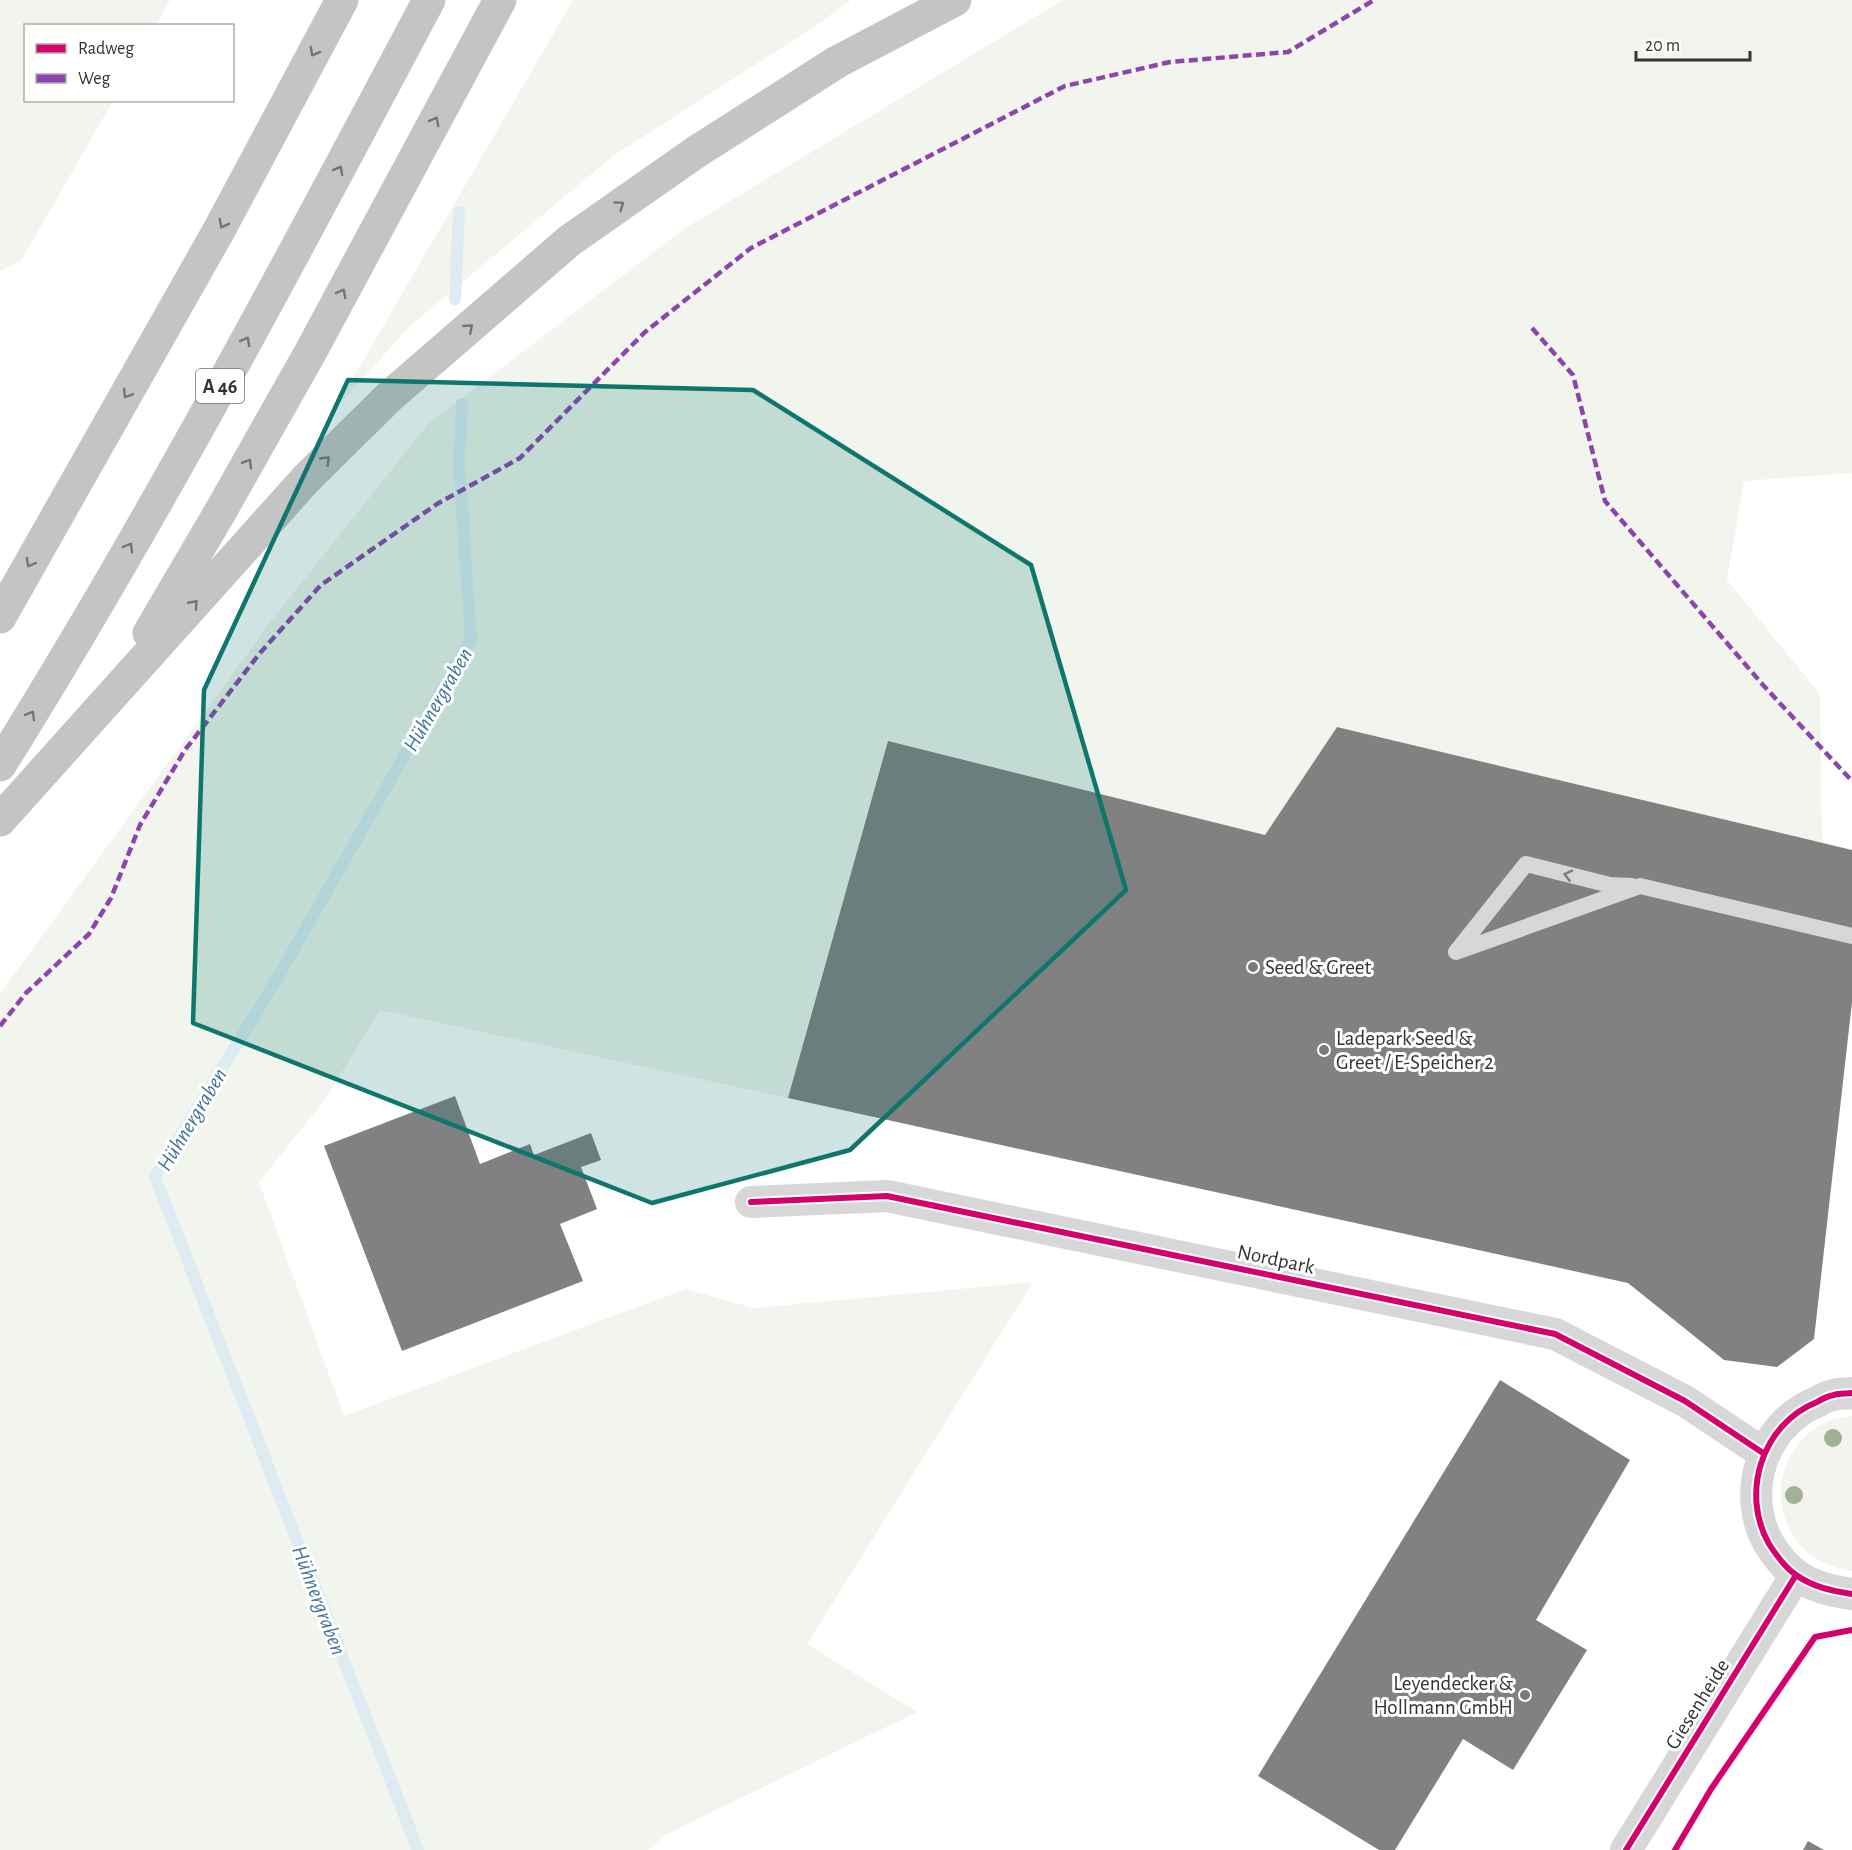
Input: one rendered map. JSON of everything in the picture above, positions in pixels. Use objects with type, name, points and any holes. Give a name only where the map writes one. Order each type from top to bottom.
[{"type":"highway","points":[[0,617],[218,232],[342,0]]},
{"type":"highway","name":"A 46","points":[[0,765],[130,545],[272,295],[429,0]]},
{"type":"highway","points":[[112,694],[219,514],[310,353],[500,0]]},
{"type":"highway","points":[[0,820],[306,479],[389,397],[569,241],[696,152],[837,62],[955,0]]},
{"type":"street","name":"Nordpark","points":[[751,1202],[887,1196],[1555,1334],[1684,1401],[1763,1454]]},
{"type":"street","points":[[1852,1393],[1833,1395],[1804,1407],[1780,1427],[1763,1454],[1756,1479],[1756,1506],[1763,1533],[1776,1555],[1796,1575],[1824,1589],[1852,1594]]},
{"type":"street","name":"Giesenheide","points":[[1626,1850],[1796,1575]]},
{"type":"lane","points":[[1640,886],[1456,952],[1526,864],[1610,885],[1640,886],[1852,936]]},
{"type":"highlighted area","points":[[348,380],[753,390],[1031,565],[1126,890],[850,1150],[652,1203],[193,1023],[204,690]]},
{"type":"shaded area","points":[[0,0],[170,0],[157,24],[24,24],[24,102],[112,102],[21,261],[0,271]]},
{"type":"shaded area","points":[[573,0],[851,0],[814,27],[613,156],[409,327],[335,409]]},
{"type":"shaded area","points":[[1063,0],[1852,0],[1852,473],[1744,481],[1727,580],[1820,694],[1822,843],[1337,727],[1265,835],[888,742],[788,1098],[380,1010],[324,1101],[259,1182],[344,1416],[686,1289],[753,1308],[1033,1282],[807,1644],[917,1712],[667,1834],[648,1850],[0,1850],[0,994],[271,621],[428,424],[684,229]]},
{"type":"shaded area","points":[[1852,1416],[1852,1571],[1848,1571],[1818,1560],[1803,1548],[1791,1532],[1784,1515],[1781,1496],[1788,1460],[1798,1444],[1812,1431],[1829,1421]]},
{"type":"building","name":"Ladepark Seed & Greet / E-Speicher 2","points":[[1337,727],[1852,850],[1852,1002],[1814,1339],[1777,1367],[1724,1360],[1628,1283],[788,1098],[888,741],[1265,835]]},
{"type":"building","points":[[455,1096],[480,1164],[530,1144],[534,1155],[591,1133],[601,1160],[581,1167],[597,1209],[560,1224],[583,1281],[402,1351],[324,1146]]},
{"type":"building","points":[[1500,1380],[1630,1460],[1536,1620],[1587,1650],[1513,1770],[1463,1739],[1395,1850],[1379,1850],[1258,1776]]},
{"type":"building","points":[[1808,1841],[1824,1850],[1803,1850]]},
{"type":"waterway","name":"Hühnergraben","points":[[455,299],[459,212]]},
{"type":"waterway","name":"Hühnergraben","points":[[418,1850],[155,1177],[275,982],[471,639],[459,463],[462,404]]},
{"type":"marked path","points":[[0,1026],[26,993],[89,934],[111,898],[140,825],[185,750],[260,653],[321,585],[437,504],[520,458],[645,332],[751,248],[1065,86],[1170,62],[1288,52],[1374,0]]},
{"type":"marked path","points":[[1532,328],[1573,375],[1605,501],[1763,685],[1852,781]]},
{"type":"cycle path","points":[[751,1202],[887,1196],[1555,1334],[1685,1401],[1763,1453]]},
{"type":"cycle path","points":[[1852,1393],[1836,1394],[1823,1399],[1798,1412],[1782,1426],[1770,1443],[1757,1482],[1760,1524],[1778,1557],[1802,1579],[1830,1590],[1852,1594]]},
{"type":"cycle path","points":[[1626,1850],[1796,1575]]},
{"type":"cycle path","points":[[1675,1850],[1711,1789],[1815,1637],[1852,1630]]},
{"type":"place","name":"Seed & Greet","points":[[1253,967]]},
{"type":"place","name":"Ladepark Seed & Greet / E-Speicher 2","points":[[1324,1050]]},
{"type":"place","name":"Leyendecker & Hollmann GmbH","points":[[1525,1695]]}]
